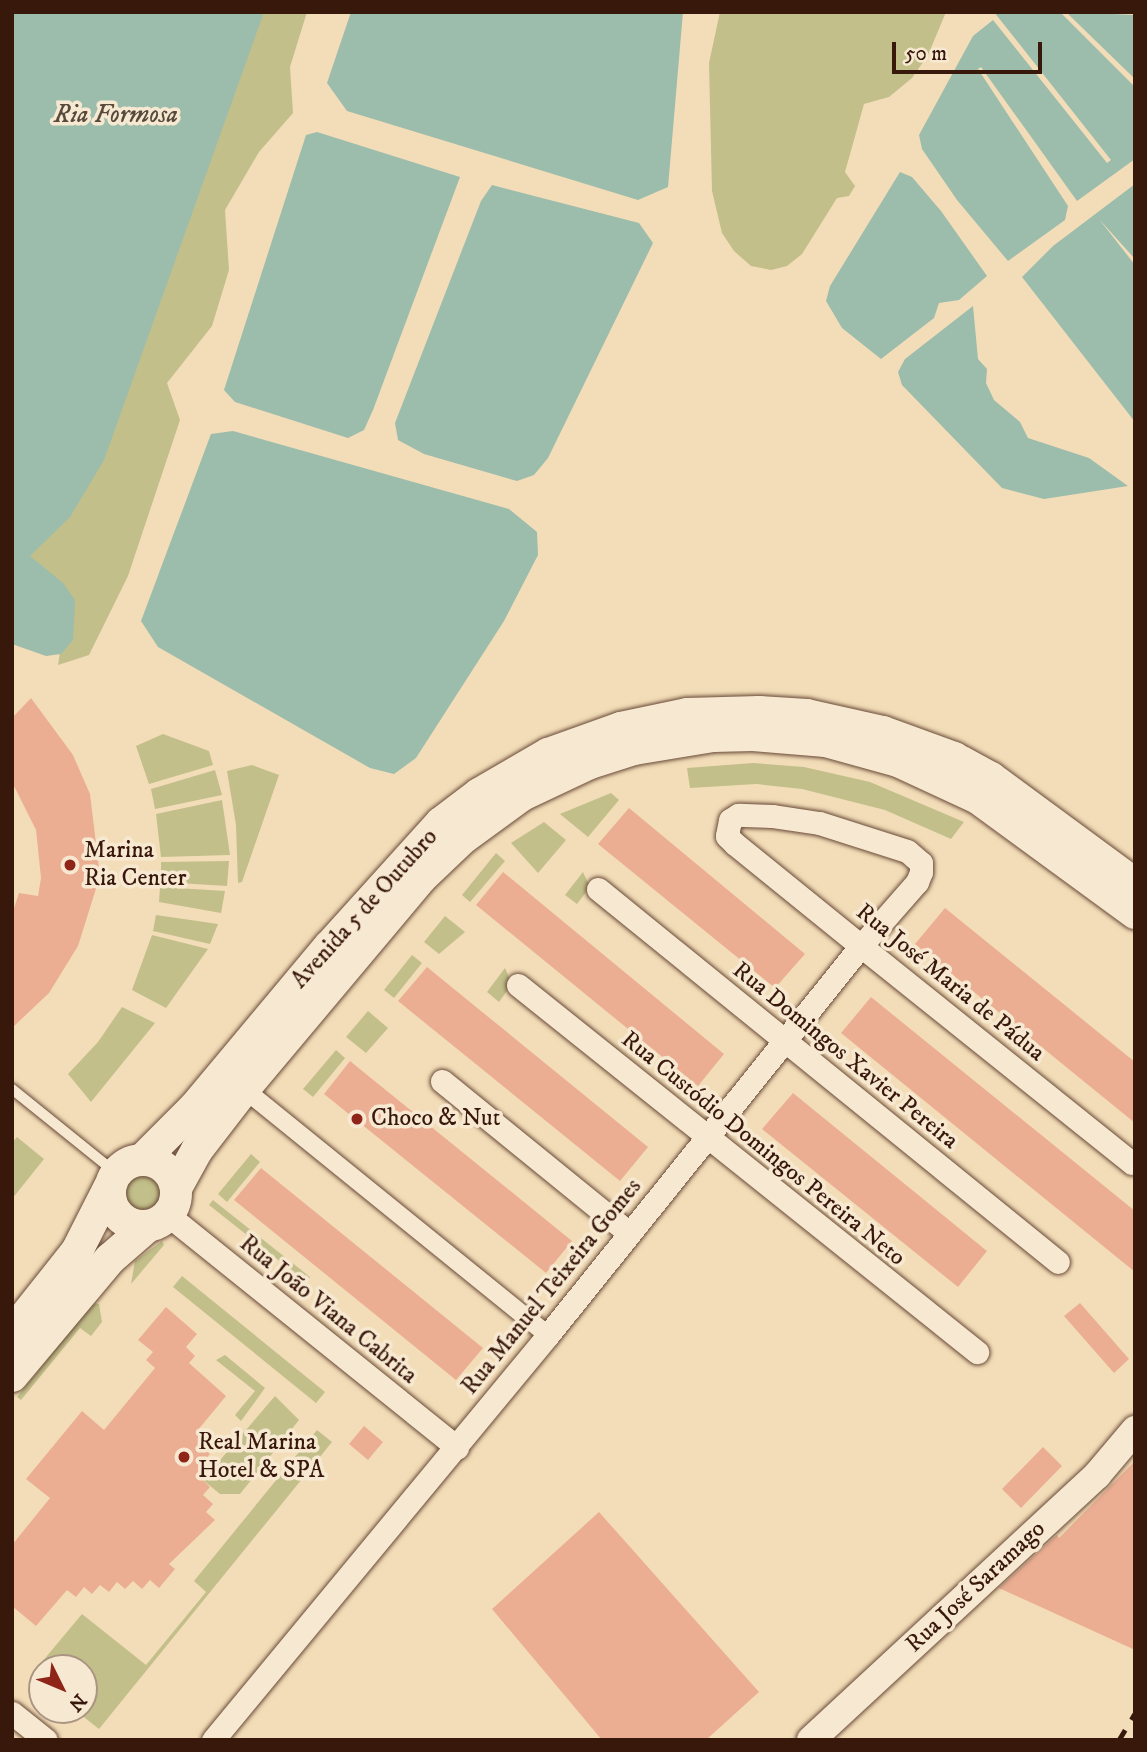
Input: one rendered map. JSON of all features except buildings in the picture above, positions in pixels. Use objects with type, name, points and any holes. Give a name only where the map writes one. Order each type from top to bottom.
[{"type":"main road","name":"Avenida 5 de Outubro","points":[[12,1333],[77,1251],[123,1174],[195,1107],[328,947],[441,824],[479,794],[548,754],[621,728],[687,714],[759,712],[807,715],[883,732],[954,758],[991,778],[1135,884]]},
{"type":"main road","name":"Avenida 5 de Outubro","points":[[12,1376],[110,1259],[164,1209],[197,1150],[385,918],[463,838],[556,777],[634,749],[674,741],[713,736],[790,737],[826,741],[898,761],[978,798],[1135,913]]},
{"type":"main road","points":[[161,1165],[164,1209],[120,1217],[123,1174],[161,1165]]},
{"type":"street","name":"Rua Manuel Teixeira Gomes","points":[[213,1740],[457,1447],[861,946],[916,882],[921,863],[907,851],[865,836],[772,816],[738,815],[730,820],[727,836],[735,844]]},
{"type":"street","name":"Rua José Maria de Pádua","points":[[735,844],[1132,1163]]},
{"type":"street","name":"Rua Domingos Xavier Pereira","points":[[598,889],[1059,1262]]},
{"type":"street","name":"Rua Custódio Domingos Pereira Neto","points":[[517,985],[977,1352]]},
{"type":"street","points":[[442,1081],[629,1233]]},
{"type":"street","points":[[244,1089],[548,1335]]},
{"type":"street","name":"Rua João Viana Cabrita","points":[[164,1209],[457,1447]]},
{"type":"street","name":"Rua José Saramago","points":[[811,1740],[1097,1475],[1135,1430]]},
{"type":"street","points":[[12,1713],[46,1740]]},
{"type":"lane","points":[[12,1089],[123,1174]]},
{"type":"shaded area","points":[[262,12],[307,12],[290,67],[293,113],[259,152],[225,210],[229,270],[212,326],[167,383],[180,420],[128,576],[89,655],[58,665],[60,652],[26,557]]},
{"type":"shaded area","points":[[720,12],[946,12],[928,55],[912,78],[889,97],[864,104],[845,172],[855,186],[849,196],[837,198],[802,254],[787,266],[771,270],[751,266],[734,251],[722,233],[712,191],[709,63]]},
{"type":"shaded area","points":[[163,734],[209,751],[213,765],[149,784],[136,746]]},
{"type":"shaded area","points":[[753,763],[804,767],[870,782],[964,822],[951,839],[885,810],[802,789],[756,784],[690,788],[687,768]]},
{"type":"shaded area","points":[[252,765],[279,775],[242,882],[238,883],[236,825],[227,771]]},
{"type":"shaded area","points":[[215,770],[222,795],[155,809],[151,789]]},
{"type":"shaded area","points":[[611,793],[619,800],[588,837],[560,814]]},
{"type":"shaded area","points":[[222,800],[230,855],[161,857],[156,814]]},
{"type":"shaded area","points":[[544,822],[566,840],[538,873],[511,843]]},
{"type":"shaded area","points":[[496,853],[505,861],[470,902],[462,895]]},
{"type":"shaded area","points":[[229,861],[227,886],[161,882],[161,862]]},
{"type":"shaded area","points":[[583,872],[590,887],[577,904],[565,895]]},
{"type":"shaded area","points":[[160,887],[225,891],[221,913],[159,902]]},
{"type":"shaded area","points":[[156,915],[218,924],[210,944],[153,931]]},
{"type":"shaded area","points":[[445,916],[465,932],[439,954],[424,942]]},
{"type":"shaded area","points":[[152,935],[208,949],[166,1008],[132,990]]},
{"type":"shaded area","points":[[412,955],[422,963],[394,998],[384,990]]},
{"type":"shaded area","points":[[505,968],[512,984],[499,1002],[487,992]]},
{"type":"shaded area","points":[[122,1007],[155,1023],[91,1102],[68,1074],[98,1042]]},
{"type":"shaded area","points":[[368,1011],[388,1028],[366,1053],[346,1037]]},
{"type":"shaded area","points":[[336,1050],[345,1058],[313,1097],[303,1089]]},
{"type":"shaded area","points":[[17,1137],[44,1159],[12,1199],[12,1143]]},
{"type":"shaded area","points":[[251,1154],[260,1162],[227,1202],[218,1194]]},
{"type":"shaded area","points":[[142,1173],[150,1174],[156,1179],[161,1185],[161,1201],[156,1207],[150,1212],[142,1213],[134,1212],[128,1207],[123,1201],[122,1193],[123,1185],[128,1179],[134,1174]]},
{"type":"shaded area","points":[[213,1200],[310,1277],[306,1282],[209,1205]]},
{"type":"shaded area","points":[[162,1241],[164,1245],[131,1284],[135,1261]]},
{"type":"shaded area","points":[[182,1276],[325,1392],[316,1403],[173,1287]]},
{"type":"shaded area","points":[[93,1303],[99,1304],[102,1322],[91,1336],[80,1328],[21,1400],[17,1397]]},
{"type":"shaded area","points":[[225,1355],[265,1388],[241,1421],[235,1415],[255,1391],[216,1360]]},
{"type":"shaded area","points":[[275,1396],[299,1420],[240,1494],[220,1494],[203,1480]]},
{"type":"shaded area","points":[[317,1430],[332,1442],[99,1729],[93,1724],[98,1724],[98,1654],[49,1654],[82,1614],[146,1665],[206,1592],[194,1581]]},
{"type":"water","name":"Ria Formosa","points":[[12,12],[264,12],[104,460],[70,517],[30,556],[63,583],[75,600],[73,640],[61,654],[46,656],[12,644]]},
{"type":"water","points":[[351,12],[683,12],[668,187],[638,200],[347,111],[327,83]]},
{"type":"water","points":[[994,12],[1060,12],[1135,87],[1135,159],[1077,201],[981,67],[978,69],[1068,206],[1065,220],[1008,261],[957,200],[922,149],[919,135],[973,36],[993,20],[1107,163],[1111,160]]},
{"type":"water","points":[[1066,12],[1135,15],[1135,79]]},
{"type":"water","points":[[317,132],[460,177],[373,410],[364,430],[348,438],[235,402],[224,390],[306,135]]},
{"type":"water","points":[[900,172],[912,177],[941,211],[987,276],[959,300],[939,303],[934,318],[881,359],[842,328],[826,301],[830,286]]},
{"type":"water","points":[[1135,184],[1135,259],[1099,219],[1135,265],[1135,422],[1022,277],[1053,246]]},
{"type":"water","points":[[492,185],[639,223],[653,243],[548,458],[534,475],[517,481],[424,454],[398,440],[395,423],[481,201]]},
{"type":"water","points":[[973,306],[978,359],[987,369],[986,383],[994,400],[1020,422],[1028,438],[1089,458],[1128,486],[1044,499],[1002,488],[902,385],[898,372],[905,359]]},
{"type":"water","points":[[233,431],[509,509],[537,532],[538,555],[504,621],[416,758],[394,774],[370,768],[158,647],[141,621],[211,434]]},
{"type":"railway","points":[[1119,1740],[1135,1713]]},
{"type":"place","name":"Marina Ria Center","points":[[70,865]]},
{"type":"place","name":"Choco & Nut","points":[[357,1119]]},
{"type":"place","name":"Real Marina Hotel & SPA","points":[[184,1457]]}]
